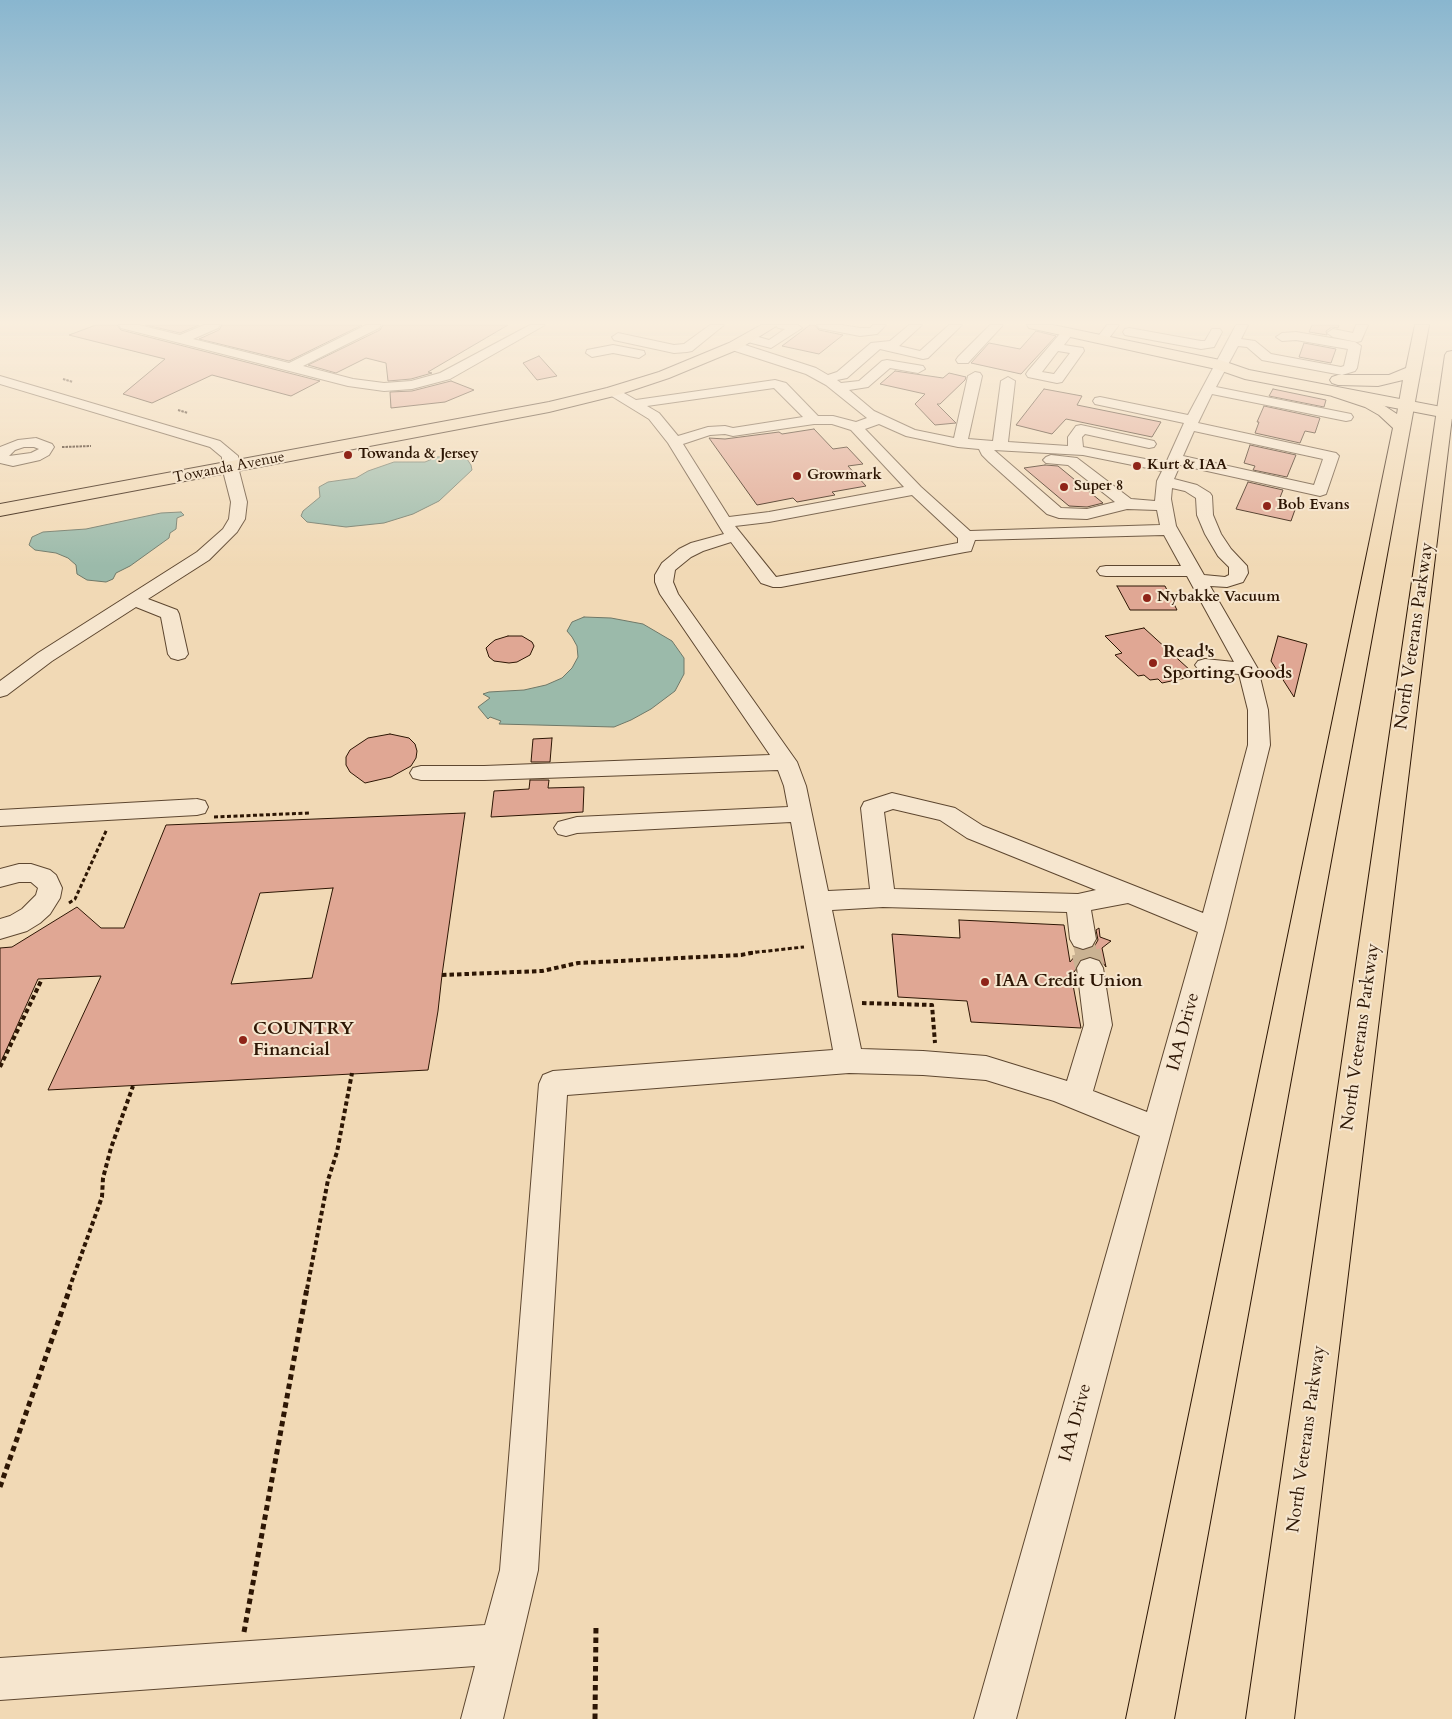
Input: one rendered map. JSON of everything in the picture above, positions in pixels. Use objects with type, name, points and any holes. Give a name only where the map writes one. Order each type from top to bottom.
[{"type":"main road","name":"Towanda Avenue","points":[[0,510],[556,405]]},
{"type":"main road","points":[[1373,405],[1385,412],[1406,408],[1449,407]]},
{"type":"main road","points":[[1397,405],[1406,408]]},
{"type":"main road","name":"North Veterans Parkway","points":[[1270,1719],[1449,407]]},
{"type":"main road","points":[[1150,1719],[1406,408]]},
{"type":"street","points":[[0,692],[45,657],[203,556],[229,532],[237,519],[239,502],[230,467],[230,456],[208,441],[86,405]]},
{"type":"street","points":[[637,405],[654,416],[674,441],[729,529],[767,579],[781,582],[965,547],[967,544],[966,536],[916,490],[856,427],[833,420],[814,420],[733,432],[725,430],[708,431],[688,439],[674,441]]},
{"type":"street","points":[[800,405],[814,420]]},
{"type":"street","points":[[858,405],[879,419],[911,433],[960,443],[1076,450],[1169,489]]},
{"type":"street","points":[[960,443],[968,405]]},
{"type":"street","points":[[1002,405],[993,446],[987,452],[1016,464],[1053,511],[1058,513],[1087,514],[1127,504],[1220,469],[1320,491],[1331,456],[1239,429],[1120,405]]},
{"type":"street","points":[[1169,489],[1192,420],[1199,405]]},
{"type":"street","points":[[1287,405],[1346,417]]},
{"type":"street","points":[[856,427],[879,419]]},
{"type":"street","points":[[1076,450],[1075,436],[1081,429],[1149,444]]},
{"type":"street","points":[[1220,469],[1239,429]]},
{"type":"street","points":[[5,446],[36,442],[45,444],[47,448]]},
{"type":"street","points":[[1016,464],[1042,459],[1072,461],[1127,504]]},
{"type":"street","points":[[966,536],[987,534],[1169,489],[1190,488],[1204,496],[1205,514],[1213,534],[1224,552],[1238,566],[1239,573],[1237,578],[1227,582],[1195,576],[1106,571]]},
{"type":"street","name":"IAA Drive","points":[[995,1719],[1212,928],[1259,745],[1258,710],[1248,669],[1195,576],[1169,489]]},
{"type":"street","points":[[849,1061],[796,786],[786,762],[669,594],[664,582],[664,575],[668,567],[685,553],[729,529],[769,517],[916,490]]},
{"type":"street","points":[[135,600],[170,614],[178,654]]},
{"type":"street","points":[[1206,665],[1248,669]]},
{"type":"street","points":[[421,773],[484,773],[786,762]]},
{"type":"street","points":[[883,898],[872,808],[892,801],[947,814],[976,832],[1212,928]]},
{"type":"street","points":[[0,818],[205,812]]},
{"type":"street","points":[[566,828],[576,825],[800,814]]},
{"type":"street","points":[[0,878],[19,873],[31,873],[41,876],[47,881],[50,888],[48,898],[41,908],[18,924],[0,929]]},
{"type":"street","points":[[818,901],[883,898],[1078,903],[1128,894]]},
{"type":"street","points":[[1078,903],[1083,939]]},
{"type":"street","points":[[1076,1098],[1098,1025],[1090,968]]},
{"type":"street","points":[[482,1719],[520,1570],[553,1084],[849,1061],[936,1064],[986,1068],[1076,1098],[1157,1129]]},
{"type":"street","points":[[0,1679],[502,1644]]},
{"type":"path","points":[[178,410],[188,414]]},
{"type":"path","points":[[47,448],[91,446]]},
{"type":"path","points":[[205,812],[309,813]]},
{"type":"path","points":[[61,908],[75,899],[110,822]]},
{"type":"path","points":[[442,975],[542,971],[578,963],[741,955],[767,950],[818,946],[825,938]]},
{"type":"path","points":[[0,1067],[42,979]]},
{"type":"path","points":[[837,1002],[932,1005],[936,1064]]},
{"type":"path","points":[[239,1662],[289,1379],[328,1180],[337,1152],[352,1074]]},
{"type":"path","points":[[0,1486],[102,1197],[103,1178],[111,1148],[133,1086]]},
{"type":"path","points":[[595,1719],[596,1625]]},
{"type":"shaded area","points":[[455,456],[467,459],[472,470],[439,501],[413,514],[384,523],[346,527],[307,522],[301,516],[303,511],[320,497],[319,487],[328,482],[356,478],[368,471],[394,462],[425,462],[437,457]]},
{"type":"shaded area","points":[[181,512],[184,515],[177,518],[176,529],[170,533],[169,538],[130,566],[116,573],[113,579],[106,582],[87,580],[77,574],[76,565],[68,558],[56,553],[35,550],[29,545],[32,537],[43,532],[86,529],[161,513]]},
{"type":"shaded area","points":[[584,617],[611,618],[643,624],[672,641],[684,658],[684,674],[675,691],[651,709],[614,727],[499,724],[501,721],[490,717],[488,719],[478,707],[490,698],[483,694],[524,690],[546,685],[562,678],[572,668],[578,657],[577,646],[567,631],[572,622]]},
{"type":"building","points":[[391,405],[416,405],[391,408]]},
{"type":"building","points":[[916,405],[938,405],[956,423],[935,425]]},
{"type":"building","points":[[1031,405],[1078,405],[1161,422],[1152,437],[1066,419],[1052,434],[1016,425]]},
{"type":"building","points":[[1264,406],[1320,418],[1315,433],[1305,431],[1300,443],[1255,433],[1259,422],[1257,422]]},
{"type":"building","name":"Growmark","points":[[814,429],[833,449],[847,447],[863,464],[848,466],[866,486],[832,492],[835,495],[797,502],[793,498],[757,505],[709,438],[725,439]]},
{"type":"building","points":[[1250,445],[1296,455],[1287,477],[1253,470],[1255,466],[1244,463]]},
{"type":"building","name":"Super 8","points":[[1045,465],[1058,466],[1103,503],[1087,507],[1069,506],[1024,468]]},
{"type":"building","name":"Bob Evans","points":[[1248,482],[1283,490],[1279,500],[1297,504],[1291,521],[1236,509]]},
{"type":"building","name":"Nybakke Vacuum","points":[[1117,586],[1165,586],[1177,610],[1130,610]]},
{"type":"building","name":"Read's Sporting Goods","points":[[1144,628],[1191,671],[1185,672],[1190,677],[1162,683],[1158,679],[1150,680],[1144,675],[1138,676],[1115,655],[1122,653],[1105,636]]},
{"type":"building","points":[[508,636],[522,636],[532,642],[534,646],[530,655],[517,662],[509,663],[494,661],[489,657],[486,648],[495,640]]},
{"type":"building","points":[[1278,636],[1307,644],[1294,697],[1271,661]]},
{"type":"building","points":[[390,734],[409,738],[415,744],[416,758],[411,766],[391,777],[365,783],[350,772],[346,765],[346,757],[350,750],[368,738]]},
{"type":"building","points":[[552,738],[550,762],[531,762],[533,739]]},
{"type":"building","points":[[530,780],[549,780],[548,788],[584,787],[583,812],[491,817],[494,791],[529,789]]},
{"type":"building","points":[[465,813],[428,1070],[48,1090],[101,976],[38,979],[0,1064],[0,948],[12,947],[77,907],[101,928],[124,928],[166,825]],"holes":[[[333,888],[312,978],[231,984],[260,893]]]},
{"type":"building","name":"IAA Credit Union","points":[[959,920],[1064,925],[1070,962],[1080,950],[1084,951],[1094,947],[1098,940],[1096,930],[1099,928],[1100,937],[1111,941],[1102,948],[1106,967],[1100,959],[1089,956],[1079,960],[1075,971],[1071,974],[1081,1028],[971,1022],[967,1001],[898,997],[892,934],[960,938]]},
{"type":"tunnel","points":[[1083,939],[1086,953]]},
{"type":"tunnel","points":[[1086,952],[1090,968]]},
{"type":"place","name":"Towanda & Jersey","points":[[348,455]]},
{"type":"place","name":"Kurt & IAA","points":[[1137,466]]},
{"type":"place","name":"Growmark","points":[[797,476]]},
{"type":"place","name":"Super 8","points":[[1064,487]]},
{"type":"place","name":"Bob Evans","points":[[1267,506]]},
{"type":"place","name":"Nybakke Vacuum","points":[[1147,598]]},
{"type":"place","name":"Read's Sporting Goods","points":[[1153,663]]},
{"type":"place","name":"IAA Credit Union","points":[[985,982]]},
{"type":"place","name":"COUNTRY Financial","points":[[243,1040]]}]
